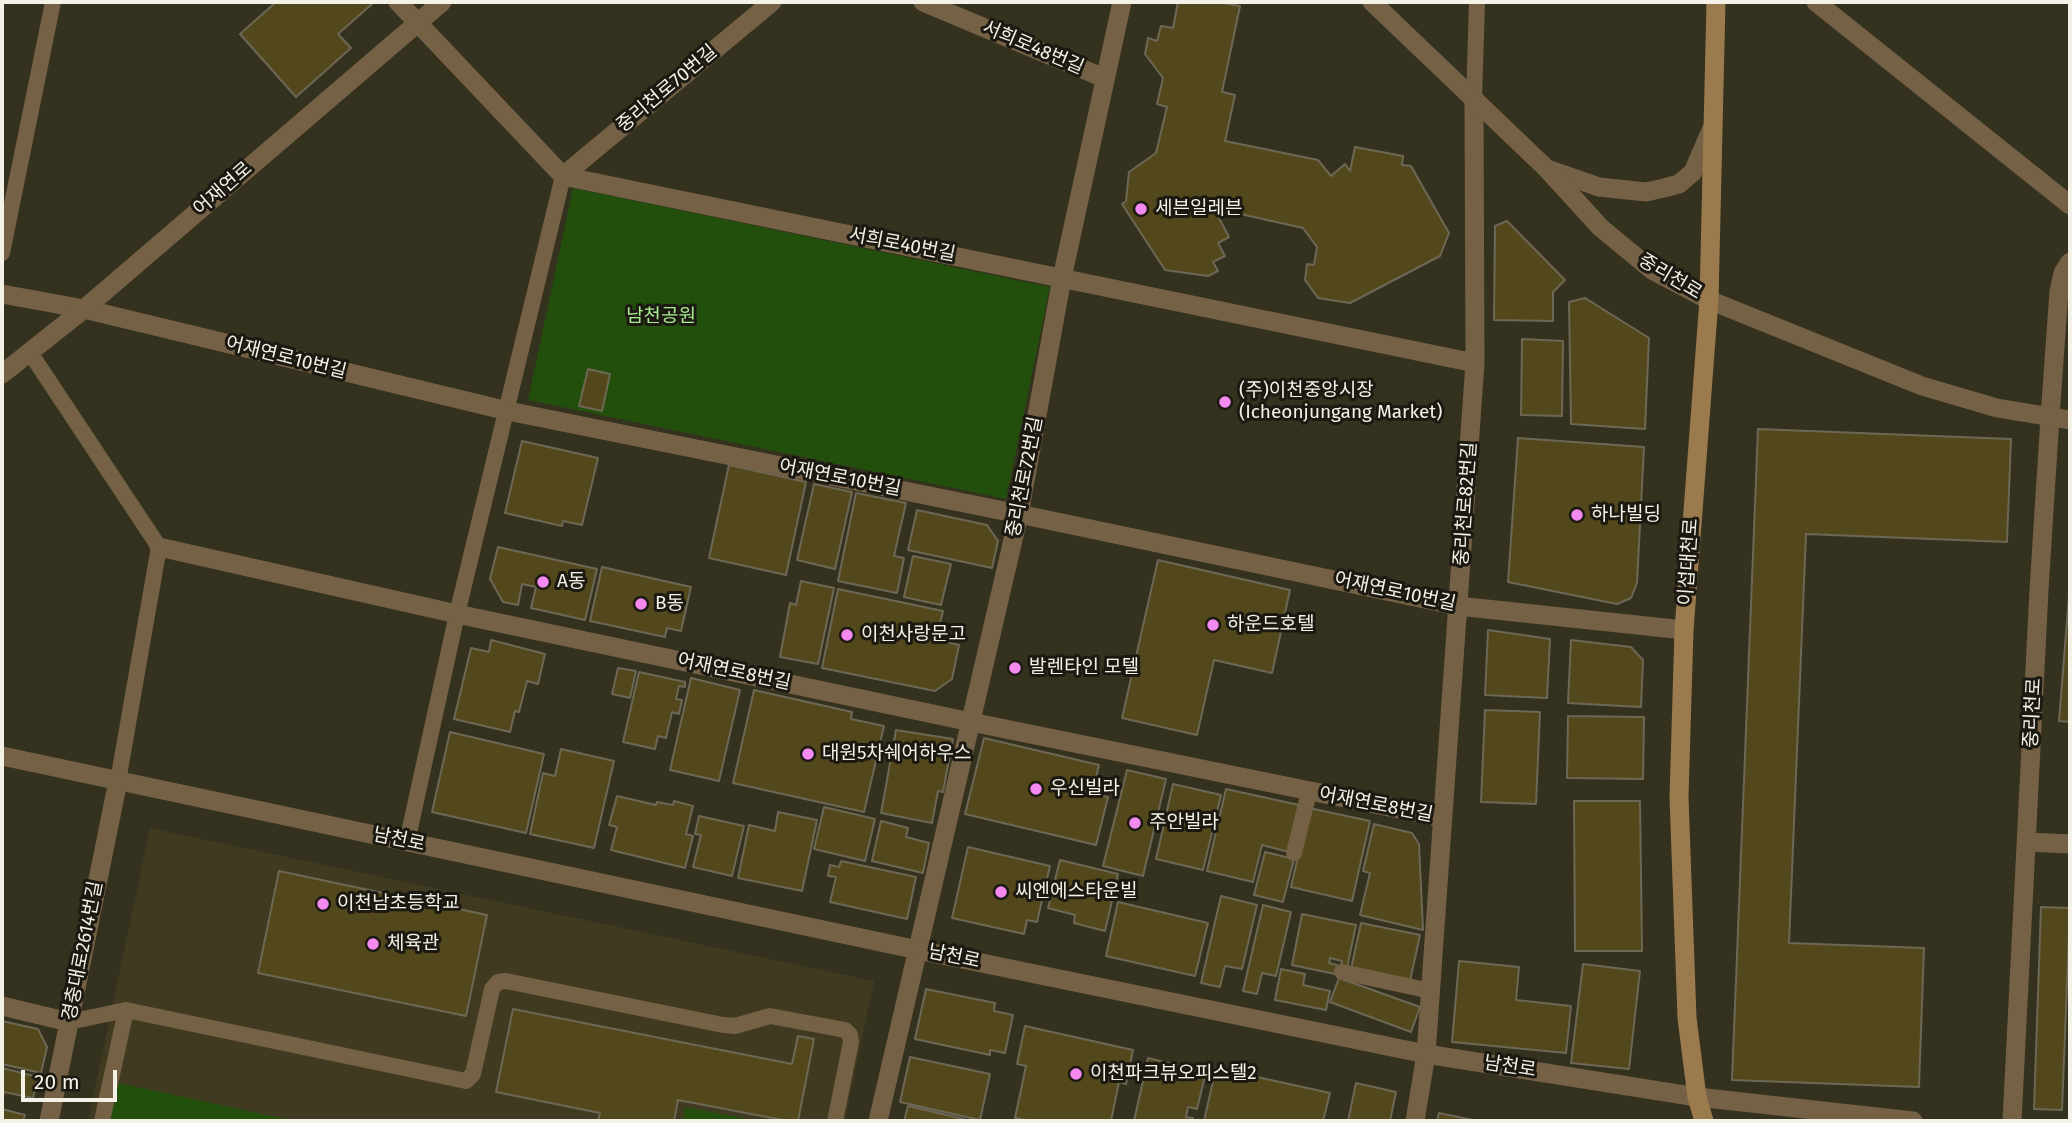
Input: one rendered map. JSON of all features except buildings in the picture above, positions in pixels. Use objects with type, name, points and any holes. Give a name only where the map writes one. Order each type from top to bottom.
[{"type":"main road","name":"이섭대천로","points":[[1704,1121],[1697,1097],[1687,1018],[1679,797],[1684,630],[1709,300],[1716,2]]},
{"type":"street","points":[[398,2],[563,176]]},
{"type":"street","name":"어재연로","points":[[2,374],[83,309],[442,2]]},
{"type":"street","name":"중리천로70번길","points":[[563,176],[772,2]]},
{"type":"street","name":"서희로48번길","points":[[923,2],[1104,78]]},
{"type":"street","name":"중리천로72번길","points":[[878,1121],[1019,514],[1062,278],[1122,2]]},
{"type":"street","name":"중리천로","points":[[1373,2],[1547,169],[1601,228],[1652,270],[1709,300],[1922,386],[1997,408],[2070,420]]},
{"type":"street","points":[[1816,2],[2070,205]]},
{"type":"street","name":"중리천로82번길","points":[[1415,1121],[1426,1054],[1431,991],[1475,363],[1474,100]]},
{"type":"street","points":[[1547,169],[1599,187],[1646,192],[1679,184],[1699,163],[1713,124]]},
{"type":"street","name":"서희로40번길","points":[[563,176],[1475,363]]},
{"type":"street","name":"중리천로","points":[[2012,1121],[2050,417],[2059,291],[2063,273],[2070,262]]},
{"type":"street","name":"어재연로10번길","points":[[2,295],[83,309],[508,411],[1458,606],[1684,630]]},
{"type":"street","name":"어재연로8번길","points":[[159,547],[457,614],[1443,818]]},
{"type":"street","name":"남천로","points":[[2,756],[918,950],[1426,1054],[1697,1097],[1913,1121]]},
{"type":"street","name":"경충대로2614번길","points":[[49,1121],[118,781]]},
{"type":"street","points":[[2026,842],[2070,844]]},
{"type":"street","points":[[2,1006],[69,1022]]},
{"type":"lane","points":[[2,253],[54,2]]},
{"type":"lane","points":[[1474,100],[1477,2]]},
{"type":"lane","points":[[407,842],[457,614],[563,176]]},
{"type":"lane","points":[[29,351],[159,547],[118,781]]},
{"type":"lane","name":"어재연로8번길","points":[[1294,853],[1310,792]]},
{"type":"lane","points":[[1342,972],[1431,991]]},
{"type":"lane","points":[[69,1022],[126,1010],[466,1081],[473,1074],[492,989],[495,984],[506,981],[735,1026],[770,1016],[845,1030],[850,1035],[851,1042],[835,1121]]},
{"type":"lane","points":[[102,1121],[126,1010]]},
{"type":"shaded area","name":"이천남초등학교","points":[[150,828],[874,981],[845,1121],[88,1121]]},
{"type":"green space","name":"남천공원","points":[[573,188],[1050,287],[1006,499],[528,400]]},
{"type":"green space","points":[[109,1081],[295,1121],[100,1121]]},
{"type":"green space","points":[[685,1107],[758,1121],[683,1121]]},
{"type":"place","name":"세븐일레븐","points":[[1141,209]]},
{"type":"place","name":"(주)이천중앙시장 (Icheonjungang Market)","points":[[1225,402]]},
{"type":"place","name":"하나빌딩","points":[[1577,515]]},
{"type":"place","name":"A동","points":[[543,582]]},
{"type":"place","name":"B동","points":[[641,604]]},
{"type":"place","name":"하운드호텔","points":[[1213,625]]},
{"type":"place","name":"이천사랑문고","points":[[847,635]]},
{"type":"place","name":"발렌타인 모텔","points":[[1015,668]]},
{"type":"place","name":"대원5차쉐어하우스","points":[[808,754]]},
{"type":"place","name":"우신빌라","points":[[1036,789]]},
{"type":"place","name":"주안빌라","points":[[1135,823]]},
{"type":"place","name":"씨엔에스타운빌","points":[[1001,892]]},
{"type":"place","name":"이천남초등학교","points":[[323,904]]},
{"type":"place","name":"체육관","points":[[373,944]]},
{"type":"place","name":"이천파크뷰오피스텔2","points":[[1076,1074]]}]
